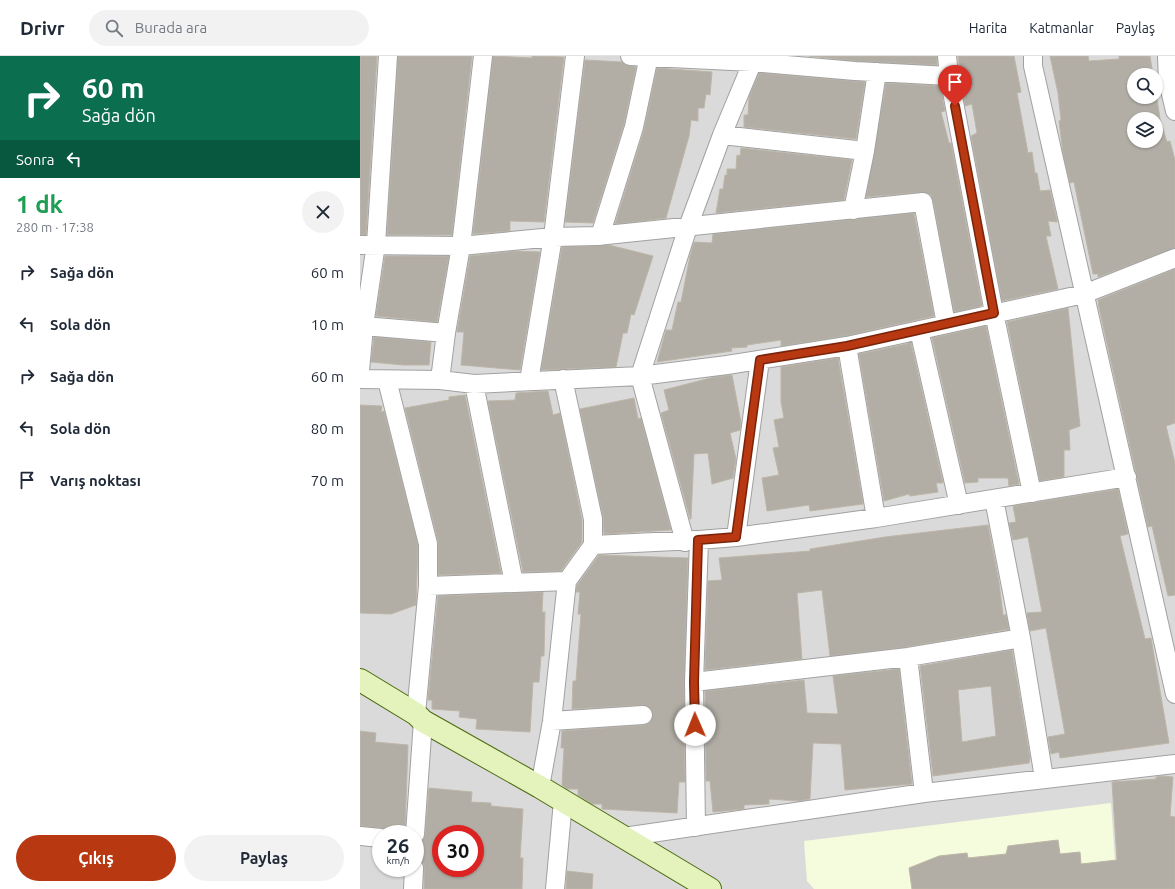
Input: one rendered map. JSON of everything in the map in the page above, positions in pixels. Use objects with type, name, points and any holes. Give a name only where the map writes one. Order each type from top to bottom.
[{"type":"street","points":[[360,371],[368,244],[388,56]]},
{"type":"street","points":[[440,380],[446,333],[461,246],[483,56]]},
{"type":"street","points":[[529,381],[554,237],[575,56]]},
{"type":"street","points":[[630,56],[754,59],[856,64],[877,72],[949,76]]},
{"type":"street","points":[[947,56],[949,76],[994,313],[1032,493]]},
{"type":"street","points":[[1033,56],[1033,66],[1175,694]]},
{"type":"street","points":[[1167,56],[1168,81],[1175,112]]},
{"type":"street","points":[[600,236],[634,127],[649,57]]},
{"type":"street","points":[[696,827],[692,541],[640,376],[688,227],[722,135],[754,59]]},
{"type":"street","points":[[853,210],[865,152],[877,72]]},
{"type":"street","points":[[722,135],[865,152]]},
{"type":"street","points":[[368,244],[461,246],[554,237],[600,236],[923,202],[946,324]]},
{"type":"street","points":[[360,379],[440,380],[474,384],[640,376],[760,360],[847,346],[1084,294],[1175,258]]},
{"type":"street","points":[[364,326],[446,333]]},
{"type":"street","points":[[919,330],[959,505]]},
{"type":"street","points":[[847,346],[876,518]]},
{"type":"street","points":[[736,537],[760,360]]},
{"type":"street","points":[[540,787],[552,721],[567,581],[593,544],[593,519],[563,379]]},
{"type":"street","points":[[387,380],[428,544],[428,586],[419,717],[415,825]]},
{"type":"street","points":[[474,384],[514,583]]},
{"type":"street","points":[[593,544],[692,541],[736,537],[876,518],[1127,477]]},
{"type":"street","points":[[994,499],[1021,638],[1044,778]]},
{"type":"street","points":[[428,586],[567,581]]},
{"type":"street","points":[[694,682],[908,657],[1021,638]]},
{"type":"street","points":[[908,657],[924,793]]},
{"type":"street","points":[[360,680],[419,717],[624,837],[686,883],[710,889]]},
{"type":"street","points":[[552,721],[643,715]]},
{"type":"street","points":[[624,837],[924,793],[1175,764]]},
{"type":"street","points":[[555,889],[563,800]]},
{"type":"street","points":[[360,836],[372,837]]},
{"type":"street","points":[[413,889],[414,877]]},
{"type":"shaded area","points":[[360,56],[1175,56],[1175,889],[360,889]]},
{"type":"shaded area","points":[[1111,803],[1117,889],[814,889],[807,881],[804,841]]},
{"type":"building","points":[[360,56],[377,56],[366,235],[360,235]]},
{"type":"building","points":[[398,56],[472,56],[452,235],[387,235]]},
{"type":"building","points":[[493,56],[532,58],[532,56],[564,57],[544,222],[510,221],[510,231],[473,234]]},
{"type":"building","points":[[809,56],[937,56],[937,65],[856,61]]},
{"type":"building","points":[[958,56],[1014,56],[1021,92],[1017,93],[1028,153],[1032,152],[1035,173],[1037,173],[1040,191],[1050,190],[1057,220],[1057,222],[1048,221],[1051,236],[1046,236],[1058,289],[1002,301],[971,136],[977,133],[972,104],[965,106]]},
{"type":"building","points":[[1050,56],[1088,56],[1089,61],[1119,59],[1119,56],[1150,56],[1152,68],[1127,68],[1127,104],[1158,104],[1159,112],[1127,112],[1127,148],[1163,148],[1163,129],[1167,142],[1170,141],[1175,160],[1175,248],[1098,277],[1098,274],[1093,274],[1074,182],[1070,183],[1063,153],[1059,121],[1061,120],[1058,93]]},
{"type":"building","points":[[585,60],[622,62],[625,65],[636,67],[624,124],[593,223],[565,222]]},
{"type":"building","points":[[657,68],[712,72],[710,95],[706,94],[704,108],[698,108],[698,121],[691,120],[689,136],[666,218],[615,224],[644,130]]},
{"type":"building","points":[[759,73],[865,82],[856,139],[744,127],[744,115],[748,115],[749,97]]},
{"type":"building","points":[[886,83],[940,86],[945,111],[941,112],[949,143],[951,143],[982,306],[954,312],[931,195],[922,192],[866,197]]},
{"type":"building","points":[[741,148],[852,160],[844,200],[716,213],[720,189],[723,189],[727,169],[736,169],[737,155],[740,156]]},
{"type":"building","points":[[914,213],[934,316],[845,336],[781,346],[781,340],[747,345],[747,347],[731,348],[732,351],[657,362],[666,330],[672,330],[678,302],[681,302],[694,242],[712,243],[713,234]]},
{"type":"building","points":[[609,245],[653,256],[634,315],[631,314],[627,333],[623,333],[616,367],[541,370],[562,247]]},
{"type":"building","points":[[516,251],[540,252],[520,370],[461,365],[464,332],[457,332],[470,256]]},
{"type":"building","points":[[385,256],[449,256],[437,322],[376,316]]},
{"type":"building","points":[[1175,269],[1175,423],[1166,426],[1175,463],[1175,595],[1168,596],[1152,526],[1148,527],[1098,300]]},
{"type":"building","points":[[1068,308],[1080,426],[1069,430],[1070,450],[1064,450],[1064,477],[1040,481],[1007,322]]},
{"type":"building","points":[[986,326],[1019,484],[1009,486],[1008,478],[978,478],[978,482],[965,483],[932,338]]},
{"type":"building","points":[[374,337],[431,342],[429,365],[403,365],[371,362]]},
{"type":"building","points":[[911,343],[943,483],[936,483],[938,492],[910,496],[909,494],[884,501],[859,354]]},
{"type":"building","points":[[838,358],[863,504],[810,511],[809,505],[767,511],[762,478],[779,475],[773,448],[779,447],[774,420],[784,418],[781,402],[781,367]]},
{"type":"building","points":[[732,375],[741,422],[740,430],[730,433],[736,459],[733,478],[712,484],[708,453],[694,454],[690,519],[661,413],[669,410],[664,390],[714,377]]},
{"type":"building","points":[[548,391],[553,415],[560,413],[582,520],[582,542],[561,571],[523,572],[488,401],[515,400],[516,393]]},
{"type":"building","points":[[465,395],[501,573],[438,575],[438,541],[405,408],[449,400],[449,397]]},
{"type":"building","points":[[634,398],[638,419],[641,418],[671,530],[604,534],[603,517],[580,409]]},
{"type":"building","points":[[360,405],[382,406],[381,412],[384,411],[418,545],[416,605],[391,614],[360,613]]},
{"type":"building","points":[[1118,489],[1128,534],[1120,536],[1145,639],[1151,638],[1169,743],[1060,758],[1059,752],[1051,754],[1048,737],[1065,734],[1046,628],[1030,631],[1027,613],[1042,612],[1028,537],[1013,540],[1009,523],[1016,522],[1013,506]]},
{"type":"building","points":[[988,525],[999,582],[1003,615],[1006,615],[1009,629],[907,647],[830,656],[822,590],[797,593],[802,659],[705,670],[708,581],[722,580],[719,558],[810,551],[810,549],[885,537]]},
{"type":"building","points":[[599,555],[688,558],[684,682],[685,782],[679,782],[677,813],[602,809],[602,804],[592,804],[578,795],[578,789],[567,789],[562,785],[564,748],[561,748],[562,731],[644,725],[649,723],[653,715],[651,709],[642,705],[572,709],[573,681],[576,681],[581,614],[578,614],[580,592],[576,592],[577,585]]},
{"type":"building","points":[[543,592],[542,612],[545,612],[544,656],[541,656],[539,682],[533,682],[530,732],[476,729],[477,719],[459,717],[460,711],[432,709],[432,700],[428,700],[438,596]]},
{"type":"building","points":[[1012,650],[1030,758],[1029,763],[933,776],[920,666]],"holes":[[[991,686],[996,736],[962,742],[958,690]]]},
{"type":"building","points":[[899,669],[912,784],[845,790],[841,744],[813,743],[810,799],[799,801],[769,799],[769,804],[744,805],[744,809],[713,812],[710,781],[706,781],[705,691],[804,680],[807,713],[838,714],[833,676]]},
{"type":"building","points":[[360,731],[376,733],[375,742],[408,745],[405,825],[372,825],[372,827],[360,826]]},
{"type":"building","points":[[1156,777],[1173,777],[1170,816],[1175,817],[1175,889],[912,889],[909,868],[939,856],[967,853],[968,858],[1006,854],[1008,846],[1058,840],[1060,854],[1080,852],[1081,864],[1117,860],[1112,782],[1156,779]]},
{"type":"building","points":[[429,788],[472,792],[471,802],[491,803],[491,806],[523,809],[520,858],[523,858],[522,889],[424,889],[424,838]]},
{"type":"building","points":[[567,871],[593,874],[592,889],[566,889]]},
{"type":"route","points":[[695,725],[694,682],[698,540],[736,537],[760,360],[847,346],[994,313],[955,106]]}]
